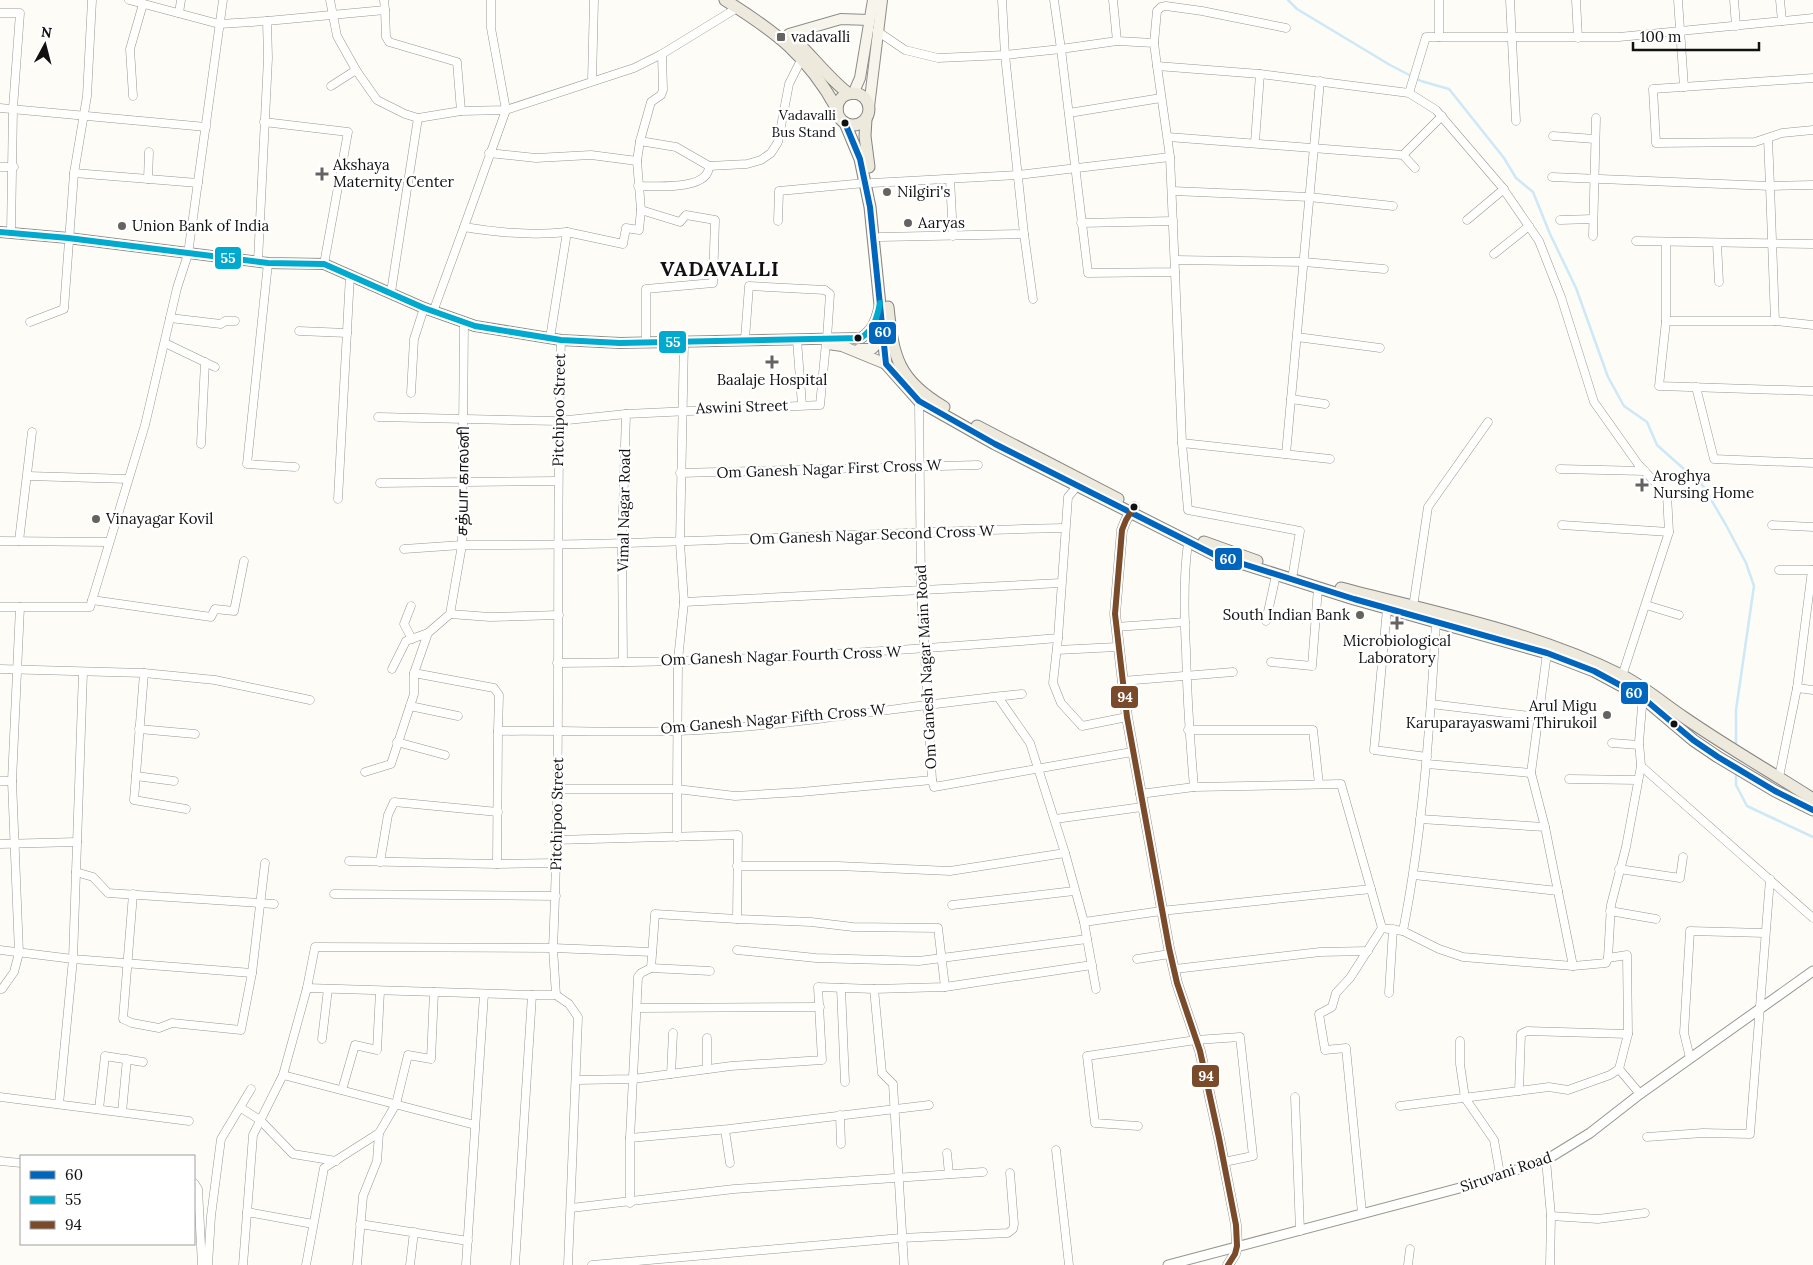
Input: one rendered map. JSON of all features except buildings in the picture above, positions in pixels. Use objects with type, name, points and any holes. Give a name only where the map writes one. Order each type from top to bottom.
[{"type":"main road","points":[[725,0],[738,4],[808,52],[837,85],[851,94],[865,99],[869,107]]},
{"type":"main road","points":[[837,109],[841,99],[851,94],[860,78],[873,0]]},
{"type":"main road","points":[[882,0],[866,119],[869,183],[882,341],[886,364]]},
{"type":"main road","points":[[787,37],[842,19],[869,20]]},
{"type":"main road","points":[[787,37],[817,76],[837,109],[839,116],[845,123],[869,183],[880,237],[895,357]]},
{"type":"main road","points":[[845,123],[854,125],[866,119]]},
{"type":"main road","points":[[0,232],[68,238],[263,262],[324,264],[428,310],[475,326],[561,340],[646,342],[745,339],[826,341],[861,338],[882,341],[908,377],[931,400],[1080,483],[1133,510],[1206,543],[1293,573],[1492,627],[1563,650],[1622,676],[1706,748],[1749,776],[1813,810]]},
{"type":"main road","points":[[861,338],[869,332],[876,321],[880,303]]},
{"type":"main road","points":[[842,346],[872,349],[882,341],[889,318]]},
{"type":"main road","points":[[826,341],[886,364],[918,401],[994,444],[1080,483]]},
{"type":"main road","points":[[1133,510],[1188,543],[1276,575],[1387,609],[1547,653],[1594,671],[1644,693],[1813,799]]},
{"type":"street","points":[[30,322],[64,309],[74,173],[87,96],[92,0]]},
{"type":"street","points":[[130,0],[219,24],[385,10]]},
{"type":"street","points":[[179,13],[181,0]]},
{"type":"street","points":[[0,607],[90,607],[128,480],[165,343],[177,288],[188,254],[223,0]]},
{"type":"street","points":[[330,0],[337,36],[356,70],[377,100],[405,114],[418,118],[461,112],[506,110],[634,68],[662,54],[738,4]]},
{"type":"street","points":[[384,0],[386,37],[389,42],[457,62],[461,112]]},
{"type":"street","points":[[411,392],[414,338],[464,227],[506,110],[491,28],[491,0]]},
{"type":"street","points":[[592,81],[594,0]]},
{"type":"street","points":[[1002,0],[1005,55],[1032,299]]},
{"type":"street","points":[[1054,0],[1070,112],[1074,168],[1088,273],[1175,272]]},
{"type":"street","points":[[1113,0],[1116,41]]},
{"type":"street","points":[[1439,0],[1439,37]]},
{"type":"street","points":[[1510,0],[1514,38],[1516,121]]},
{"type":"street","points":[[1576,0],[1578,38]]},
{"type":"street","points":[[1678,0],[1684,87]]},
{"type":"street","points":[[1734,0],[1736,26]]},
{"type":"street","points":[[1780,0],[1782,22]]},
{"type":"street","points":[[133,96],[130,49],[143,4]]},
{"type":"street","points":[[1286,28],[1202,11],[1166,6],[1157,11],[1154,43],[1168,137],[1173,191],[1182,443],[1188,510],[1300,531],[1293,573]]},
{"type":"street","points":[[0,13],[20,13],[13,108],[14,167],[11,233]]},
{"type":"street","points":[[1409,93],[1426,37],[1578,38],[1681,31],[1813,18]]},
{"type":"street","points":[[267,21],[268,58],[264,122],[263,262],[247,464],[295,467]]},
{"type":"street","points":[[877,31],[905,50],[938,58],[1061,50],[1116,41],[1154,43]]},
{"type":"street","points":[[464,227],[500,234],[542,235],[567,232],[623,244],[626,228],[639,230],[641,210],[637,161],[640,141],[651,102],[661,95],[663,90],[662,54]]},
{"type":"street","points":[[640,141],[676,147],[709,166],[747,164],[761,160],[771,153],[778,142],[789,84],[802,58]]},
{"type":"street","points":[[1157,66],[1260,74],[1409,93],[1442,116],[1504,190],[1539,241],[1561,297],[1594,402],[1645,471],[1667,495],[1669,532],[1622,676]]},
{"type":"street","points":[[331,86],[356,70]]},
{"type":"street","points":[[1255,142],[1260,74]]},
{"type":"street","points":[[1813,78],[1653,89],[1656,143],[1755,142],[1782,133],[1813,130]]},
{"type":"street","points":[[1286,454],[1320,81]]},
{"type":"street","points":[[1070,112],[1161,98]]},
{"type":"street","points":[[0,108],[206,127]]},
{"type":"street","points":[[1403,155],[1442,116]]},
{"type":"street","points":[[391,292],[418,118]]},
{"type":"street","points":[[1593,236],[1596,118]]},
{"type":"street","points":[[264,122],[348,132],[324,264]]},
{"type":"street","points":[[1553,136],[1595,138]]},
{"type":"street","points":[[1168,137],[1255,142],[1403,155],[1415,168]]},
{"type":"street","points":[[1768,139],[1775,321]]},
{"type":"street","points":[[148,179],[149,152]]},
{"type":"street","points":[[489,153],[536,158],[591,155],[637,161]]},
{"type":"street","points":[[778,221],[779,191],[869,183],[1018,175],[1170,158]]},
{"type":"street","points":[[638,186],[695,184],[706,175],[709,166]]},
{"type":"street","points":[[0,167],[14,167]]},
{"type":"street","points":[[74,173],[198,183]]},
{"type":"street","points":[[1552,177],[1770,186],[1813,185]]},
{"type":"street","points":[[950,179],[953,236]]},
{"type":"street","points":[[1467,220],[1504,190]]},
{"type":"street","points":[[1173,191],[1309,197],[1393,206]]},
{"type":"street","points":[[641,210],[680,222],[686,216],[715,220],[713,283],[646,289],[646,342]]},
{"type":"street","points":[[1560,220],[1593,219]]},
{"type":"street","points":[[1081,223],[1173,221]]},
{"type":"street","points":[[1494,254],[1529,226]]},
{"type":"street","points":[[550,338],[567,232]]},
{"type":"street","points":[[880,237],[1024,234]]},
{"type":"street","points":[[1636,242],[1813,244]]},
{"type":"street","points":[[1666,243],[1666,322],[1658,386],[1813,391]]},
{"type":"street","points":[[1717,244],[1719,282]]},
{"type":"street","points":[[1175,260],[1304,262],[1384,270]]},
{"type":"street","points":[[338,499],[350,275]]},
{"type":"street","points":[[745,339],[749,286],[825,290],[830,294],[820,404],[802,405],[800,340]]},
{"type":"street","points":[[170,318],[220,324],[226,320],[235,321]]},
{"type":"street","points":[[1666,322],[1775,321],[1813,325]]},
{"type":"street","name":"சத்யா காலனி","points":[[464,322],[462,545],[622,543]]},
{"type":"street","points":[[299,331],[347,333]]},
{"type":"street","points":[[1297,338],[1380,348]]},
{"type":"street","name":"Pitchipoo Street","points":[[556,995],[554,948],[559,615],[558,421],[561,340]]},
{"type":"street","points":[[677,837],[678,660],[684,602],[680,543],[680,473],[684,341]]},
{"type":"street","points":[[165,343],[215,367]]},
{"type":"street","points":[[201,444],[205,362]]},
{"type":"street","points":[[1696,387],[1714,458],[1813,463]]},
{"type":"street","points":[[1291,400],[1325,404]]},
{"type":"street","name":"Om Ganesh Nagar Main Road","points":[[557,789],[678,789],[735,796],[932,780],[921,589],[918,401]]},
{"type":"street","name":"Aswini Street","points":[[682,410],[802,405]]},
{"type":"street","points":[[378,417],[558,421],[682,410]]},
{"type":"street","name":"Vimal Nagar Road","points":[[623,662],[622,543],[626,414]]},
{"type":"street","points":[[1413,607],[1428,507],[1488,422]]},
{"type":"street","points":[[19,541],[32,432]]},
{"type":"street","points":[[1182,443],[1330,459]]},
{"type":"street","name":"Om Ganesh Nagar First Cross W","points":[[680,473],[978,465]]},
{"type":"street","points":[[1560,469],[1645,471]]},
{"type":"street","points":[[28,476],[128,480]]},
{"type":"street","points":[[380,484],[558,481]]},
{"type":"street","points":[[1080,483],[1068,497],[1053,683],[1061,703],[1082,726],[1127,717]]},
{"type":"street","points":[[1133,510],[1122,530],[1116,627],[1122,681],[1132,752],[1170,954],[1196,1040],[1224,1162],[1236,1225],[1237,1246],[1235,1254],[1228,1265]]},
{"type":"street","points":[[1772,525],[1813,527]]},
{"type":"street","points":[[1562,526],[1669,532]]},
{"type":"street","name":"Om Ganesh Nagar Second Cross W","points":[[622,543],[680,543],[920,531],[1064,528]]},
{"type":"street","points":[[0,541],[109,542]]},
{"type":"street","points":[[1188,543],[1185,564],[1186,676],[1188,730],[1194,787]]},
{"type":"street","points":[[392,669],[406,641],[428,632],[450,614],[462,545],[404,548]]},
{"type":"street","points":[[92,600],[211,617],[215,609],[234,611],[244,561]]},
{"type":"street","points":[[1779,570],[1813,570],[1797,688],[1779,777]]},
{"type":"street","points":[[1266,621],[1276,575]]},
{"type":"street","points":[[684,602],[1062,583]]},
{"type":"street","points":[[1271,662],[1312,666],[1318,588]]},
{"type":"street","points":[[1646,605],[1679,615]]},
{"type":"street","points":[[411,606],[404,624],[412,639]]},
{"type":"street","points":[[0,989],[14,972],[19,952],[12,781],[20,607]]},
{"type":"street","points":[[1387,609],[1374,750],[1427,760],[1531,773]]},
{"type":"street","points":[[450,614],[490,617],[559,615]]},
{"type":"street","points":[[1116,627],[1185,622]]},
{"type":"street","points":[[1403,931],[1414,875],[1427,760],[1436,622]]},
{"type":"street","points":[[365,772],[391,764],[414,694],[414,674],[428,632]]},
{"type":"street","name":"Om Ganesh Nagar Fourth Cross W","points":[[557,663],[925,650],[1058,638]]},
{"type":"street","points":[[1057,650],[1118,647]]},
{"type":"street","points":[[1547,653],[1531,773],[1545,827],[1574,966]]},
{"type":"street","points":[[0,669],[144,673],[215,680],[310,700]]},
{"type":"street","points":[[60,1104],[73,959],[83,672]]},
{"type":"street","points":[[1122,681],[1233,672]]},
{"type":"street","points":[[144,673],[134,800],[186,809]]},
{"type":"street","points":[[414,674],[494,688],[499,695],[497,864]]},
{"type":"street","points":[[1797,688],[1813,690]]},
{"type":"street","points":[[1382,928],[1403,931],[1439,949],[1463,957],[1574,966],[1606,963],[1608,958],[1610,911],[1641,766],[1639,745],[1644,693]]},
{"type":"street","name":"Om Ganesh Nagar Fifth Cross W","points":[[498,732],[558,730],[677,731],[822,718],[928,703],[1022,694]]},
{"type":"street","points":[[998,697],[1030,744],[1055,819],[1084,922],[1096,989]]},
{"type":"street","points":[[1431,704],[1539,718]]},
{"type":"street","points":[[410,706],[458,716]]},
{"type":"street","points":[[139,729],[195,734]]},
{"type":"street","points":[[1188,730],[1313,730],[1319,784]]},
{"type":"street","points":[[397,742],[444,755]]},
{"type":"street","points":[[1612,744],[1639,745]]},
{"type":"street","points":[[932,780],[934,787],[1132,752]]},
{"type":"street","points":[[1641,766],[1813,918]]},
{"type":"street","points":[[136,776],[174,781]]},
{"type":"street","points":[[1569,779],[1638,780]]},
{"type":"street","points":[[0,781],[12,781]]},
{"type":"street","points":[[1140,794],[1194,787],[1341,784],[1382,928],[1350,978],[1336,993],[1332,1007],[1319,1014],[1325,1050],[1346,1048],[1362,1213]]},
{"type":"street","points":[[380,862],[388,815],[394,802],[498,812]]},
{"type":"street","points":[[1055,819],[1142,806]]},
{"type":"street","points":[[1420,819],[1545,827]]},
{"type":"street","points":[[555,840],[738,836],[738,919]]},
{"type":"street","points":[[0,844],[77,842]]},
{"type":"street","points":[[737,866],[838,866],[950,871],[1065,853]]},
{"type":"street","points":[[1619,869],[1680,878],[1683,857]]},
{"type":"street","points":[[349,861],[497,864],[556,863]]},
{"type":"street","points":[[133,894],[123,1019],[132,1024],[159,1028],[172,1023],[241,1030],[252,973],[265,863]]},
{"type":"street","points":[[76,872],[93,877],[108,893],[274,904]]},
{"type":"street","points":[[1414,875],[1558,891]]},
{"type":"street","points":[[1647,1137],[1703,1133],[1750,1134],[1770,879]]},
{"type":"street","points":[[1084,922],[1161,911],[1371,889]]},
{"type":"street","points":[[952,905],[1074,891]]},
{"type":"street","points":[[334,894],[556,896]]},
{"type":"street","points":[[1610,911],[1656,918]]},
{"type":"street","points":[[651,968],[655,914],[811,922],[853,927],[938,928],[945,988]]},
{"type":"street","points":[[1390,992],[1393,929]]},
{"type":"street","points":[[1690,1058],[1684,1032],[1690,931],[1765,933]]},
{"type":"street","points":[[737,950],[816,958],[920,961],[1087,940]]},
{"type":"street","points":[[243,1265],[253,1135],[283,1075],[307,988],[315,947],[554,948],[652,952]]},
{"type":"street","points":[[0,950],[73,959],[252,973]]},
{"type":"street","points":[[1175,969],[1320,952],[1368,951]]},
{"type":"street","points":[[1137,959],[1170,954]]},
{"type":"street","points":[[1400,1106],[1548,1087],[1568,1090],[1610,1075],[1619,1069],[1622,1065],[1628,1034],[1627,955],[1608,958]]},
{"type":"street","points":[[577,1080],[633,1079],[707,1069],[822,1060],[818,987],[874,989],[945,988],[1092,965]]},
{"type":"street","points":[[630,1203],[630,1138],[638,978],[641,973],[651,968],[710,971]]},
{"type":"street","name":"Siruvani Road","points":[[1237,1246],[1471,1185],[1546,1160],[1590,1133],[1640,1094],[1813,971]]},
{"type":"street","points":[[307,988],[556,995],[569,1004],[578,1017],[577,1080],[568,1265]]},
{"type":"street","points":[[840,988],[845,1082]]},
{"type":"street","points":[[322,1039],[328,989]]},
{"type":"street","points":[[874,989],[882,1073],[893,1084],[904,1265]]},
{"type":"street","points":[[342,1090],[355,1045],[377,1050],[380,991]]},
{"type":"street","points":[[357,1265],[363,1196],[377,1162],[379,1133],[396,1104],[408,1055],[431,1059],[434,992]]},
{"type":"street","points":[[466,1265],[484,994]]},
{"type":"street","points":[[515,1265],[532,995]]},
{"type":"street","points":[[637,1008],[820,1007]]},
{"type":"street","points":[[1519,1091],[1521,1034],[1527,1031],[1628,1034]]},
{"type":"street","points":[[671,1074],[673,1033]]},
{"type":"street","points":[[1138,1126],[1095,1123],[1087,1056],[1196,1040],[1240,1036],[1253,1156],[1224,1162]]},
{"type":"street","points":[[707,1038],[707,1069]]},
{"type":"street","points":[[1460,1041],[1460,1064],[1465,1098],[1494,1140],[1500,1174]]},
{"type":"street","points":[[99,1109],[105,1056],[143,1062]]},
{"type":"street","points":[[122,1112],[127,1059]]},
{"type":"street","points":[[1619,1069],[1640,1094]]},
{"type":"street","points":[[283,1075],[475,1125]]},
{"type":"street","points":[[208,1265],[211,1216],[221,1139],[251,1089]]},
{"type":"street","points":[[0,1097],[189,1121]]},
{"type":"street","points":[[1295,1097],[1300,1231]]},
{"type":"street","points":[[630,1138],[725,1130],[929,1105]]},
{"type":"street","points":[[241,1108],[260,1120],[293,1154],[336,1161]]},
{"type":"street","points":[[840,1115],[841,1144]]},
{"type":"street","points":[[725,1130],[730,1163]]},
{"type":"street","points":[[306,1265],[324,1168],[379,1133]]},
{"type":"street","points":[[1056,1150],[1069,1265]]},
{"type":"street","points":[[947,1153],[949,1174]]},
{"type":"street","points":[[1546,1160],[1551,1216],[1550,1265]]},
{"type":"street","points":[[0,1161],[20,1163]]},
{"type":"street","points":[[571,1208],[630,1203],[734,1190],[983,1172]]},
{"type":"street","points":[[592,1265],[901,1238],[1008,1233],[1013,1229],[1014,1224],[1010,1173]]},
{"type":"street","points":[[195,1185],[198,1189],[196,1228],[202,1265]]},
{"type":"street","points":[[248,1212],[313,1224]]},
{"type":"street","points":[[1551,1216],[1598,1219],[1645,1213]]},
{"type":"street","points":[[360,1224],[468,1241]]},
{"type":"street","points":[[410,1265],[414,1232]]},
{"type":"street","points":[[1168,1265],[1237,1246]]},
{"type":"street","points":[[1408,1265],[1410,1249]]},
{"type":"waterway","points":[[1288,0],[1297,9],[1390,65],[1421,81],[1449,89],[1504,158],[1516,178],[1533,192],[1550,234],[1576,288],[1608,377],[1624,406],[1647,422],[1657,445],[1703,486],[1746,563],[1754,586],[1736,710],[1736,747]]},
{"type":"waterway","points":[[1736,772],[1736,785],[1747,806],[1813,837]]},
{"type":"transit line","name":"60","points":[[845,123],[860,159],[870,207],[886,364],[919,401],[995,444],[1215,555],[1354,599],[1547,653],[1594,671],[1642,697],[1693,740],[1718,757],[1775,791],[1813,810]]},
{"type":"transit line","name":"55","points":[[0,232],[68,238],[268,263],[324,264],[424,308],[475,326],[561,340],[620,343],[861,338],[874,323],[880,303]]},
{"type":"transit line","name":"94","points":[[1134,507],[1122,530],[1115,614],[1127,717],[1169,948],[1177,983],[1200,1051],[1236,1225],[1237,1246],[1235,1254],[1228,1265]]},
{"type":"place","name":"vadavalli","points":[[781,37]]},
{"type":"place","name":"Vadavalli Bus Stand","points":[[845,123]]},
{"type":"place","name":"Akshaya Maternity Center","points":[[322,174]]},
{"type":"place","name":"Nilgiri's","points":[[887,192]]},
{"type":"place","name":"Aaryas","points":[[908,223]]},
{"type":"place","name":"Union Bank of India","points":[[122,226]]},
{"type":"place","name":"Baalaje Hospital","points":[[772,362]]},
{"type":"place","name":"Aroghya Nursing Home","points":[[1642,485]]},
{"type":"place","name":"Vinayagar Kovil","points":[[96,519]]},
{"type":"place","name":"South Indian Bank","points":[[1360,615]]},
{"type":"place","name":"Microbiological Laboratory","points":[[1397,623]]},
{"type":"place","name":"Arul Migu Karuparayaswami Thirukoil","points":[[1607,715]]},
{"type":"district","name":"VADAVALLI","points":[[720,269]]}]
